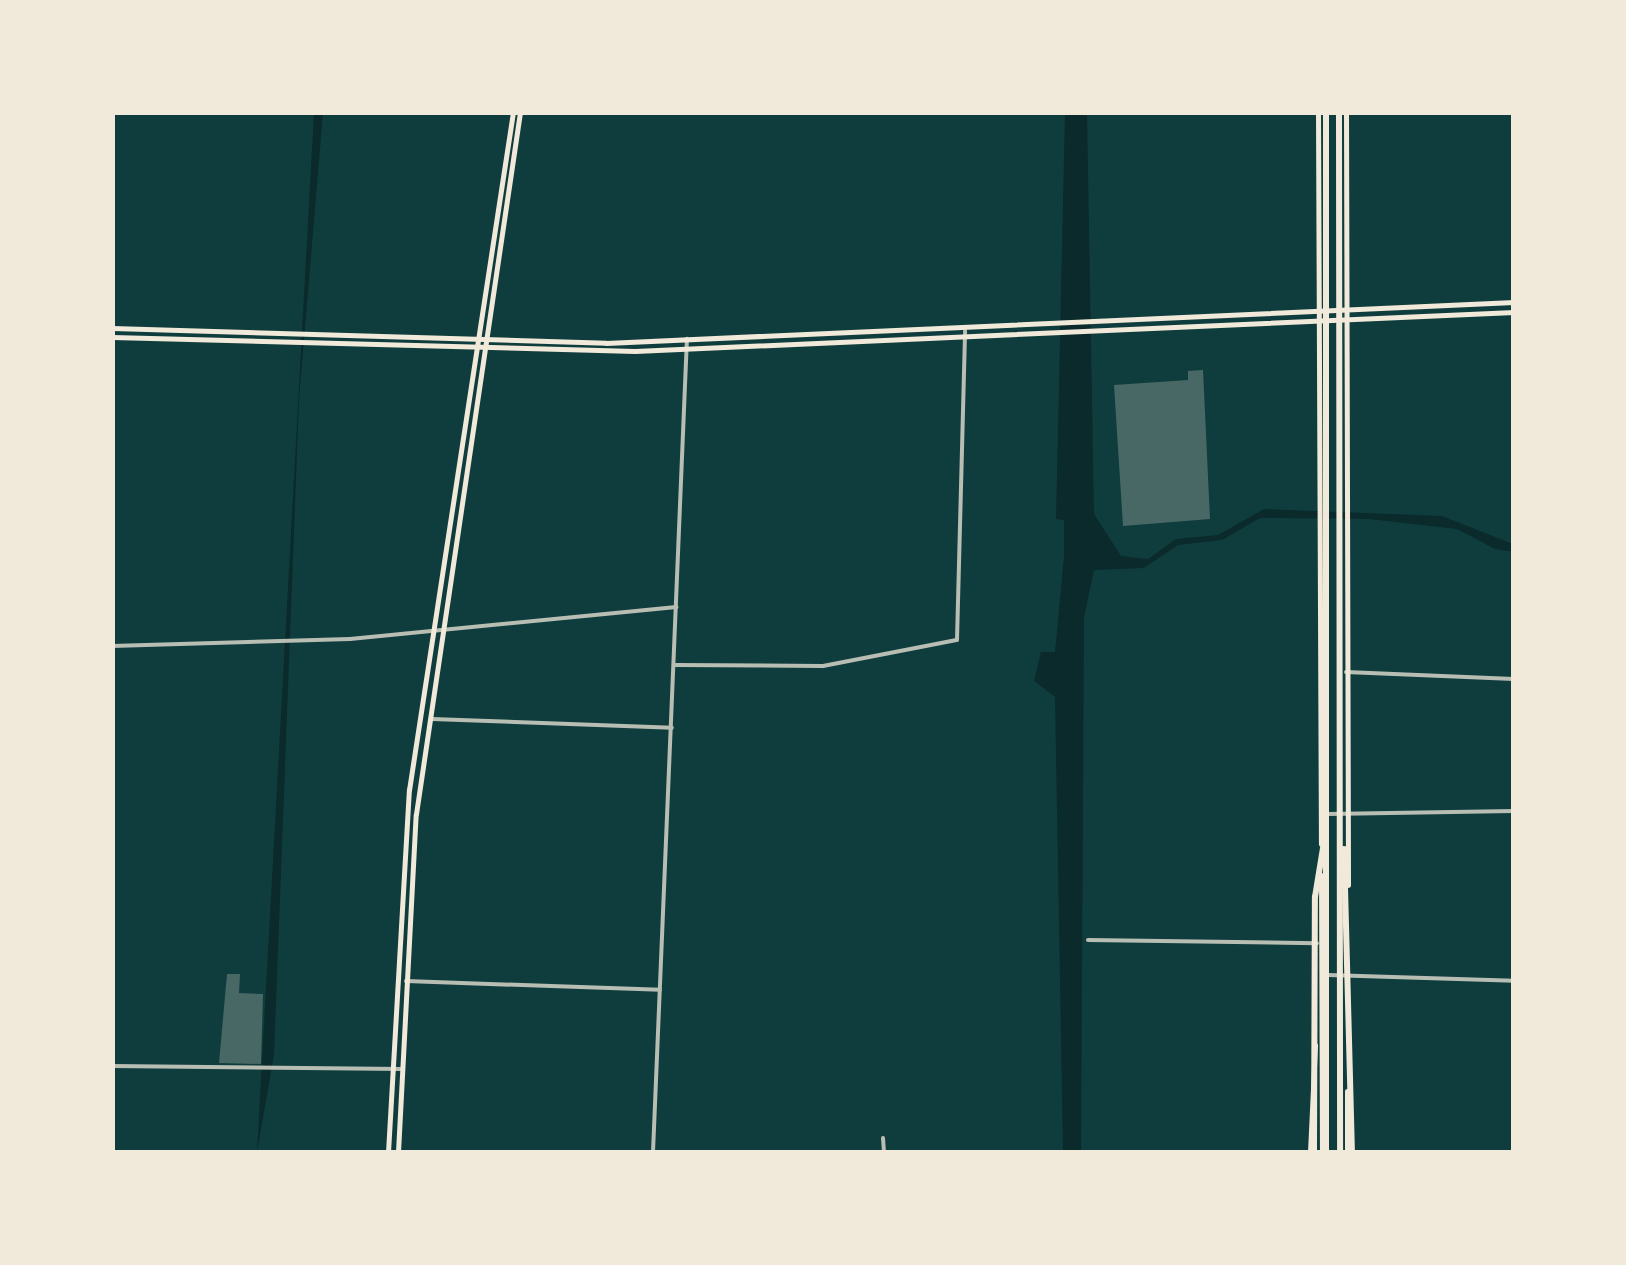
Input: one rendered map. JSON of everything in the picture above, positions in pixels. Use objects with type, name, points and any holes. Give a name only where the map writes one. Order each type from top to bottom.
[{"type":"highway","points":[[1324,1152],[1326,112]]},
{"type":"highway","points":[[1343,112],[1341,821],[1346,1152]]},
{"type":"highway","points":[[1312,1150],[1315,896],[1324,818]]},
{"type":"highway","points":[[1341,821],[1346,1152]]},
{"type":"main road","points":[[388,1152],[403,841],[431,632],[517,112]]},
{"type":"main road","points":[[1318,112],[1324,1152]]},
{"type":"main road","points":[[1343,112],[1350,505],[1346,1152]]},
{"type":"main road","points":[[112,336],[687,339],[965,331],[1322,308],[1514,302]]},
{"type":"main road","points":[[112,328],[308,330],[479,337],[486,343],[687,347],[1062,336],[1322,316],[1514,312]]},
{"type":"main road","points":[[398,1152],[406,981],[429,718],[486,343]]},
{"type":"main road","points":[[1312,1150],[1310,1054],[1322,1034]]},
{"type":"street","points":[[675,665],[823,666],[957,640],[965,331]]},
{"type":"street","points":[[652,1152],[687,339]]},
{"type":"street","points":[[112,646],[278,643],[441,632],[678,606]]},
{"type":"street","points":[[1322,671],[1514,680]]},
{"type":"street","points":[[429,718],[672,728]]},
{"type":"street","points":[[1324,818],[1348,814],[1514,811]]},
{"type":"street","points":[[1088,940],[1322,943]]},
{"type":"street","points":[[1322,976],[1514,982]]},
{"type":"street","points":[[406,981],[660,990]]},
{"type":"street","points":[[112,1066],[259,1071],[402,1069]]},
{"type":"street","points":[[883,1138],[884,1152]]},
{"type":"water","points":[[314,113],[323,113],[299,400],[274,1055],[257,1152]]},
{"type":"water","points":[[1065,113],[1087,113],[1094,514],[1121,556],[1148,559],[1176,539],[1218,535],[1264,509],[1442,516],[1513,544],[1514,552],[1495,549],[1457,529],[1369,519],[1260,518],[1222,540],[1178,545],[1144,568],[1094,570],[1084,618],[1081,1152],[1063,1152],[1055,697],[1034,681],[1041,652],[1055,652],[1064,556],[1064,520],[1056,519]]},
{"type":"building","points":[[1203,370],[1210,519],[1123,526],[1114,385],[1188,380],[1188,371]]},
{"type":"building","points":[[227,974],[240,974],[239,993],[263,994],[261,1064],[219,1063]]}]
